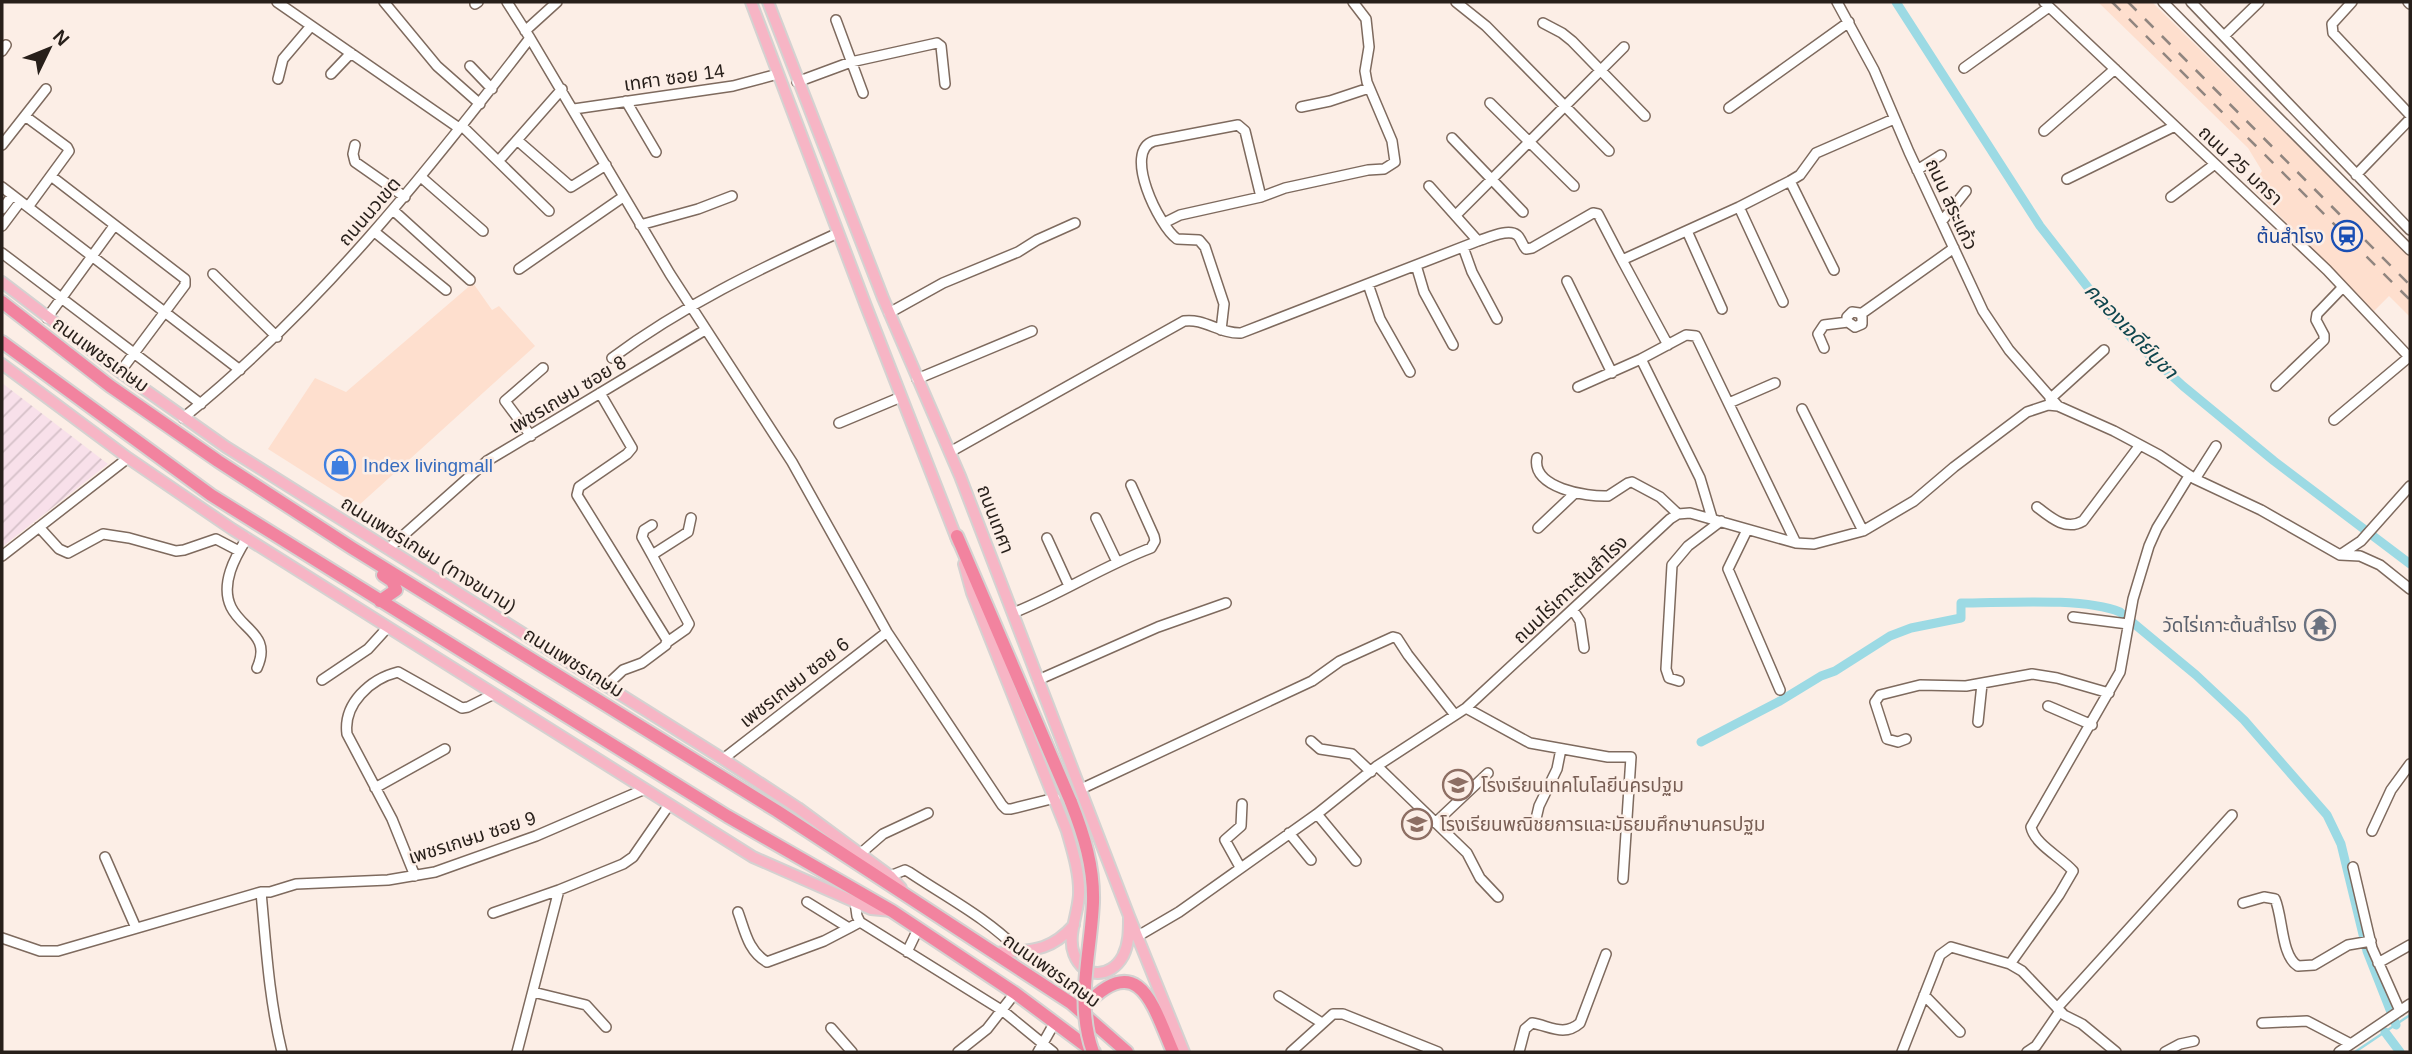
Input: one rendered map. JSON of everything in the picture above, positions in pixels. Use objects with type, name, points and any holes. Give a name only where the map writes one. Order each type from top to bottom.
[{"type":"highway","name":"ถนนเพชรเกษม","points":[[2,302],[144,410],[314,523],[777,811],[996,953],[1071,1003],[1128,1052]]},
{"type":"highway","name":"ถนนเพชรเกษม","points":[[2,342],[211,495],[727,816],[892,912],[1015,993],[1094,1052]]},
{"type":"highway","points":[[314,523],[331,543],[343,552],[392,581],[396,587],[394,592],[380,601]]},
{"type":"highway","points":[[957,536],[1071,802],[1087,847],[1092,873],[1093,902],[1084,984],[1087,1031],[1094,1052]]},
{"type":"highway","points":[[1086,1005],[1100,990],[1112,984],[1123,982],[1136,985],[1145,992],[1151,1002],[1173,1052]]},
{"type":"main road","points":[[751,2],[889,367],[957,536],[972,593],[1055,798],[1076,863],[1079,892],[1072,942],[1074,955],[1081,965],[1096,974],[1107,972],[1116,966],[1128,942],[1129,916]]},
{"type":"main road","name":"ถนนเทศา","points":[[768,2],[797,82],[908,360],[950,452],[1184,1052]]},
{"type":"main road","name":"ถนนเพชรเกษม (ทางขนาน)","points":[[2,282],[183,418],[269,475],[607,685],[798,808],[890,876],[910,898]]},
{"type":"main road","points":[[866,306],[883,298]]},
{"type":"main road","points":[[889,367],[908,360]]},
{"type":"main road","points":[[2,363],[128,458],[247,538],[753,857],[871,909],[892,912]]},
{"type":"main road","points":[[996,953],[1034,951],[1048,946],[1074,925]]},
{"type":"street","points":[[277,2],[460,127],[548,211]]},
{"type":"street","points":[[384,2],[437,66],[480,104]]},
{"type":"street","points":[[507,2],[562,89],[623,197],[690,306],[792,462],[887,632],[1002,805],[1011,809],[1055,798]]},
{"type":"street","name":"ถนนนวเขต","points":[[183,418],[277,337],[376,233],[492,89],[528,34],[557,2]]},
{"type":"street","points":[[1164,223],[1180,215],[1261,197],[1285,188],[1384,169],[1395,162],[1395,151],[1365,72],[1369,47],[1366,19],[1353,2]]},
{"type":"street","points":[[1456,2],[1486,26],[1609,151]]},
{"type":"street","name":"ถนน สระแก้ว","points":[[1837,2],[1874,70],[1917,170],[1991,326],[2050,399],[2058,406],[2140,445],[2192,477],[2260,510],[2340,555]]},
{"type":"street","points":[[2163,2],[2410,250]]},
{"type":"street","points":[[2192,2],[2410,230]]},
{"type":"street","points":[[2224,36],[2259,2]]},
{"type":"street","points":[[2352,2],[2332,24],[2333,33],[2410,117],[2356,175]]},
{"type":"street","points":[[1964,68],[2047,4]]},
{"type":"street","name":"ถนน 25 มกรา","points":[[2047,4],[2343,286],[2410,357]]},
{"type":"street","points":[[836,20],[863,93]]},
{"type":"street","points":[[1729,108],[1849,22]]},
{"type":"street","points":[[1543,23],[1562,33],[1645,116]]},
{"type":"street","points":[[278,79],[283,59],[312,26]]},
{"type":"street","points":[[797,82],[851,62],[937,43],[942,46],[945,84]]},
{"type":"street","points":[[1456,215],[1624,47]]},
{"type":"street","points":[[331,74],[351,53]]},
{"type":"street","points":[[470,66],[492,89]]},
{"type":"street","points":[[2044,131],[2115,69]]},
{"type":"street","name":"เทศา ซอย 14","points":[[573,108],[733,86],[778,74]]},
{"type":"street","points":[[1301,107],[1369,88]]},
{"type":"street","points":[[3,141],[46,89]]},
{"type":"street","points":[[502,157],[562,89]]},
{"type":"street","points":[[626,102],[656,152]]},
{"type":"street","points":[[1490,103],[1574,186]]},
{"type":"street","points":[[2,209],[20,201],[51,176],[68,153],[68,149],[25,116]]},
{"type":"street","points":[[1622,260],[1790,181],[1800,175],[1816,153],[1894,119]]},
{"type":"street","points":[[1221,330],[1224,304],[1205,247],[1199,240],[1174,238],[1164,223],[1148,194],[1142,164],[1144,146],[1154,141],[1233,124],[1242,126],[1261,197]]},
{"type":"street","points":[[2067,178],[2175,126]]},
{"type":"street","points":[[1452,138],[1523,212]]},
{"type":"street","points":[[517,140],[570,187],[606,165]]},
{"type":"street","points":[[355,145],[355,162],[405,197]]},
{"type":"street","points":[[1917,170],[1941,155]]},
{"type":"street","points":[[2171,197],[2215,164]]},
{"type":"street","points":[[51,176],[185,279],[184,285],[120,372]]},
{"type":"street","points":[[421,177],[483,231]]},
{"type":"street","points":[[1790,181],[1834,270]]},
{"type":"street","points":[[1429,186],[1478,241]]},
{"type":"street","points":[[2,187],[240,370]]},
{"type":"street","points":[[1942,221],[1966,191]]},
{"type":"street","points":[[640,225],[698,209],[732,196]]},
{"type":"street","points":[[519,269],[623,197]]},
{"type":"street","points":[[2,226],[20,201]]},
{"type":"street","points":[[1739,207],[1783,302]]},
{"type":"street","points":[[394,211],[470,280]]},
{"type":"street","points":[[950,452],[1179,323],[1199,321],[1221,330],[1241,333],[1478,241],[1513,233],[1519,236],[1526,249],[1532,248],[1595,212],[1602,220],[1668,345]]},
{"type":"street","points":[[889,313],[943,282],[1018,252],[1075,223]]},
{"type":"street","points":[[47,318],[114,226]]},
{"type":"street","points":[[1686,231],[1722,309]]},
{"type":"street","points":[[376,233],[446,290]]},
{"type":"street","points":[[612,358],[690,306],[838,233]]},
{"type":"street","points":[[1463,247],[1472,272],[1497,319]]},
{"type":"street","points":[[1824,348],[1818,334],[1822,326],[1847,322],[1847,317],[1852,312],[1861,314],[1954,248]]},
{"type":"street","points":[[2,253],[201,404]]},
{"type":"street","points":[[1416,265],[1424,292],[1453,345]]},
{"type":"street","points":[[213,274],[277,337]]},
{"type":"street","points":[[1567,281],[1612,373]]},
{"type":"street","points":[[1368,284],[1380,319],[1410,372]]},
{"type":"street","points":[[2276,386],[2324,340],[2316,320],[2317,314],[2343,286]]},
{"type":"street","name":"เพชรเกษม ซอย 8","points":[[388,549],[479,467],[705,330]]},
{"type":"street","points":[[917,379],[1032,331]]},
{"type":"street","points":[[1578,387],[1642,359],[1686,335],[1696,335],[1796,543]]},
{"type":"street","points":[[2050,399],[2104,350]]},
{"type":"street","points":[[2334,420],[2410,357]]},
{"type":"street","points":[[1642,359],[1717,519]]},
{"type":"street","points":[[531,436],[505,401],[543,368]]},
{"type":"street","points":[[1730,403],[1774,383]]},
{"type":"street","points":[[600,393],[632,448],[579,487],[577,495],[667,640],[666,643]]},
{"type":"street","points":[[839,423],[901,397]]},
{"type":"street","points":[[1537,458],[1536,467],[1539,472],[1559,487],[1575,493],[1608,496],[1632,482],[1660,496],[1678,514],[1689,513],[1717,519],[1796,543],[1814,544],[1863,531],[1914,501],[2027,412],[2048,405],[2058,406]]},
{"type":"street","points":[[1802,409],[1863,531]]},
{"type":"street","points":[[2037,507],[2057,521],[2070,525],[2084,520],[2140,445]]},
{"type":"street","points":[[2010,964],[2073,871],[2038,839],[2031,827],[2120,672],[2129,619],[2149,546],[2157,528],[2216,446]]},
{"type":"street","points":[[2,556],[128,458]]},
{"type":"street","points":[[1013,613],[1151,548],[1155,541],[1131,485]]},
{"type":"street","points":[[2340,555],[2361,541],[2410,486]]},
{"type":"street","points":[[1538,528],[1575,493]]},
{"type":"street","name":"ถนนไร่เกาะต้นสำโรง","points":[[1138,936],[1178,912],[1317,814],[1374,769],[1466,708],[1678,514]]},
{"type":"street","points":[[652,555],[688,532],[691,518]]},
{"type":"street","points":[[1096,518],[1117,562]]},
{"type":"street","points":[[1679,681],[1669,678],[1667,669],[1672,565],[1717,519]]},
{"type":"street","points":[[607,685],[623,670],[642,663],[689,624],[642,537],[644,530],[652,525]]},
{"type":"street","points":[[39,527],[59,549],[68,553],[103,534],[176,551],[216,539],[239,551]]},
{"type":"street","points":[[1747,530],[1728,569],[1780,690]]},
{"type":"street","points":[[247,538],[228,580],[227,592],[231,607],[258,639],[261,654],[257,668]]},
{"type":"street","points":[[1047,538],[1069,586]]},
{"type":"street","points":[[2340,555],[2360,556],[2380,565],[2410,589]]},
{"type":"street","points":[[1038,680],[1158,627],[1226,603]]},
{"type":"street","points":[[1573,610],[1580,621],[1584,648]]},
{"type":"street","points":[[2073,617],[2129,619]]},
{"type":"street","points":[[322,680],[368,649],[388,627]]},
{"type":"street","name":"เพชรเกษม ซอย 6","points":[[723,759],[887,632]]},
{"type":"street","points":[[1081,789],[1312,681],[1340,662],[1393,637],[1397,638],[1455,716]]},
{"type":"street","points":[[415,876],[392,819],[350,742],[345,724],[349,708],[362,692],[390,674],[398,672],[463,708],[494,694]]},
{"type":"street","points":[[1906,739],[1898,742],[1887,739],[1875,707],[1877,696],[1920,685],[1982,684],[2017,676],[2043,675],[2109,693]]},
{"type":"street","points":[[1978,722],[1982,684]]},
{"type":"street","points":[[2048,706],[2092,724]]},
{"type":"street","points":[[1466,708],[1530,743],[1608,757],[1631,757],[1623,879]]},
{"type":"street","points":[[1311,741],[1320,749],[1352,754],[1374,769],[1467,853],[1480,878],[1498,897]]},
{"type":"street","points":[[375,788],[444,749]]},
{"type":"street","points":[[1535,823],[1539,806],[1557,769],[1561,749]]},
{"type":"street","points":[[2372,831],[2391,790],[2410,764]]},
{"type":"street","points":[[1435,823],[1488,773]]},
{"type":"street","name":"เพชรเกษม ซอย 9","points":[[2,938],[51,952],[296,884],[415,876],[435,872],[536,836],[645,789]]},
{"type":"street","points":[[1240,867],[1225,840],[1241,826],[1242,804]]},
{"type":"street","points":[[493,913],[623,864],[633,857],[669,805]]},
{"type":"street","points":[[860,854],[883,834],[928,813]]},
{"type":"street","points":[[1317,814],[1356,861]]},
{"type":"street","points":[[2027,1052],[2036,1046],[2058,1009],[2232,815]]},
{"type":"street","points":[[1289,833],[1311,860]]},
{"type":"street","points":[[106,857],[136,928]]},
{"type":"street","points":[[2353,867],[2367,942],[2378,963],[2396,1014]]},
{"type":"street","points":[[890,876],[905,870],[909,872],[1007,938],[1020,952]]},
{"type":"street","points":[[517,1052],[559,890]]},
{"type":"street","points":[[261,892],[267,966],[282,1052]]},
{"type":"street","points":[[2243,903],[2264,897],[2275,899],[2287,952],[2291,961],[2298,966],[2314,965],[2348,945],[2367,942]]},
{"type":"street","points":[[807,902],[849,928]]},
{"type":"street","points":[[855,902],[860,922],[1003,1011],[1053,1052]]},
{"type":"street","points":[[738,912],[750,944],[756,954],[767,962],[824,941],[860,922]]},
{"type":"street","points":[[907,952],[918,929]]},
{"type":"street","points":[[2378,963],[2410,945]]},
{"type":"street","points":[[1902,1052],[1940,955],[1951,947],[2010,964],[2022,971],[2058,1009],[2082,1024],[2116,1052]]},
{"type":"street","points":[[1519,1052],[1525,1029],[1532,1023],[1565,1031],[1572,1030],[1580,1023],[1606,954]]},
{"type":"street","points":[[533,992],[586,1005],[606,1027]]},
{"type":"street","points":[[958,1052],[987,1029],[1015,993]]},
{"type":"street","points":[[1924,995],[1960,1032]]},
{"type":"street","points":[[1279,996],[1322,1023]]},
{"type":"street","points":[[2339,1052],[2410,1004]]},
{"type":"street","points":[[1291,1052],[1333,1014],[1343,1014],[1438,1052]]},
{"type":"street","points":[[2262,1023],[2307,1021],[2351,1044]]},
{"type":"street","points":[[1038,1052],[1055,1022]]},
{"type":"street","points":[[831,1028],[852,1052]]},
{"type":"street","points":[[2165,1052],[2180,1044],[2194,1041]]},
{"type":"shaded area","points":[[2098,2],[2152,2],[2410,257],[2410,317],[2389,296],[2374,311],[2251,187],[2262,171],[2248,148]]},
{"type":"shaded area","points":[[473,283],[492,310],[499,306],[535,346],[358,506],[268,449],[315,378],[346,392]]},
{"type":"shaded area","points":[[2,383],[108,464],[2,547]]},
{"type":"waterway","name":"คลองเจดีย์บูชา","points":[[1896,2],[2040,226],[2104,308],[2135,342],[2183,386],[2274,461],[2410,564]]},
{"type":"waterway","points":[[1701,742],[1780,701],[1821,676],[1835,671],[1890,636],[1911,628],[1961,618],[1961,603],[2085,604],[2120,612],[2196,675],[2244,720],[2327,815],[2341,844],[2367,951],[2396,1025]]},
{"type":"waterway","points":[[2355,1052],[2410,1015]]},
{"type":"waterway","points":[[2385,1032],[2400,1052]]},
{"type":"railway","points":[[2112,2],[2410,300]]},
{"type":"railway","points":[[2128,2],[2410,285]]},
{"type":"place","name":"ต้นสำโรง","points":[[2347,236]]},
{"type":"place","name":"Index livingmall","points":[[340,465]]},
{"type":"place","name":"วัดไร่เกาะต้นสำโรง","points":[[2320,625]]},
{"type":"place","name":"โรงเรียนเทคโนโลยีนครปฐม","points":[[1458,785]]},
{"type":"place","name":"โรงเรียนพณิชยการและมัธยมศึกษานครปฐม","points":[[1417,824]]}]
